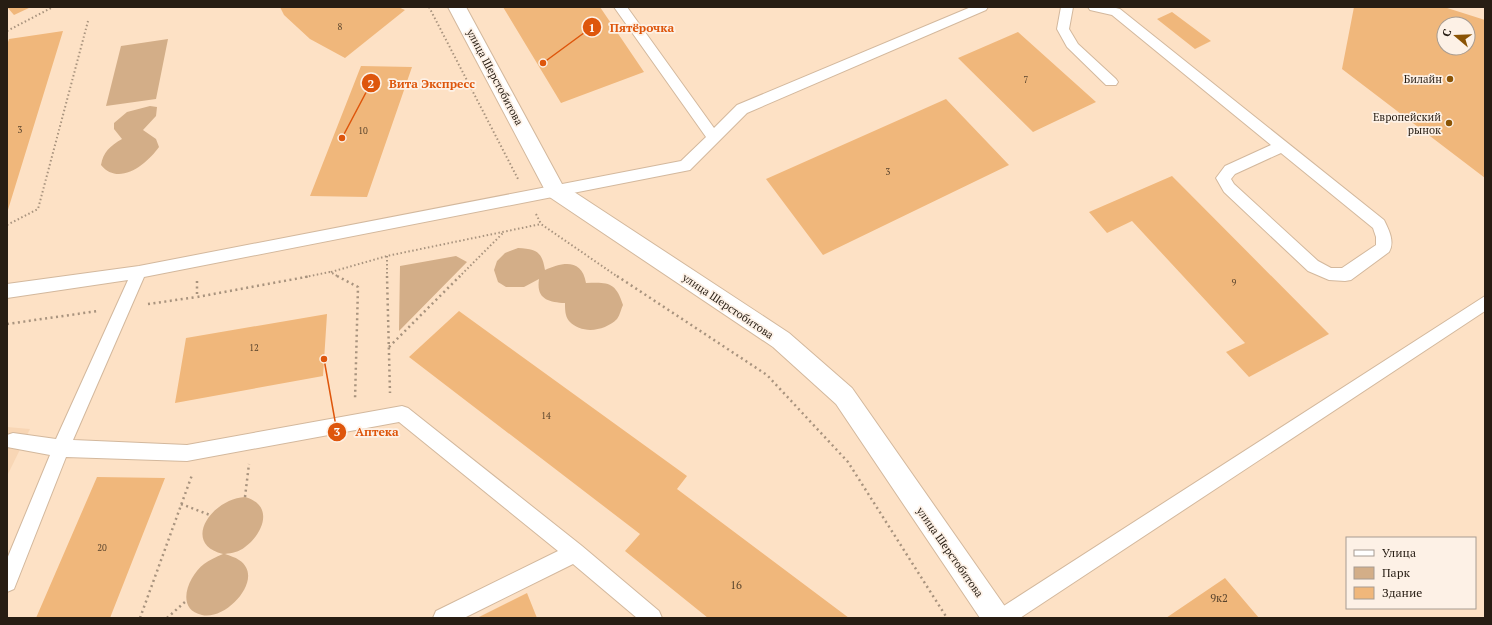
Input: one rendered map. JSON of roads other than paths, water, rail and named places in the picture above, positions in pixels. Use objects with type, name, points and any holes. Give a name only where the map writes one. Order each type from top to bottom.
[{"type":"street","name":"улица Шерстобитова","points":[[457,7],[555,190],[781,340],[844,396],[1002,616]]},
{"type":"lane","points":[[620,7],[714,138]]},
{"type":"lane","points":[[7,291],[139,272],[527,195],[686,166],[742,109],[982,7]]},
{"type":"lane","points":[[1067,7],[1063,29],[1073,47],[1111,82]]},
{"type":"lane","points":[[1094,7],[1116,12],[1379,224],[1384,237],[1384,248],[1346,275],[1329,274],[1313,266],[1229,188],[1223,178],[1230,170],[1282,146]]},
{"type":"lane","points":[[7,582],[61,448],[139,272]]},
{"type":"lane","points":[[1002,616],[1485,303]]},
{"type":"lane","points":[[13,441],[61,448],[187,453],[200,452],[402,414],[574,552],[652,618]]},
{"type":"lane","points":[[442,618],[574,552]]},
{"type":"place","name":"Пятёрочка","points":[[543,63]]},
{"type":"place","name":"Билайн","points":[[1450,79]]},
{"type":"place","name":"Европейский рынок","points":[[1449,123]]},
{"type":"place","name":"Вита Экспресс","points":[[342,138]]},
{"type":"place","name":"Аптека","points":[[324,359]]}]
